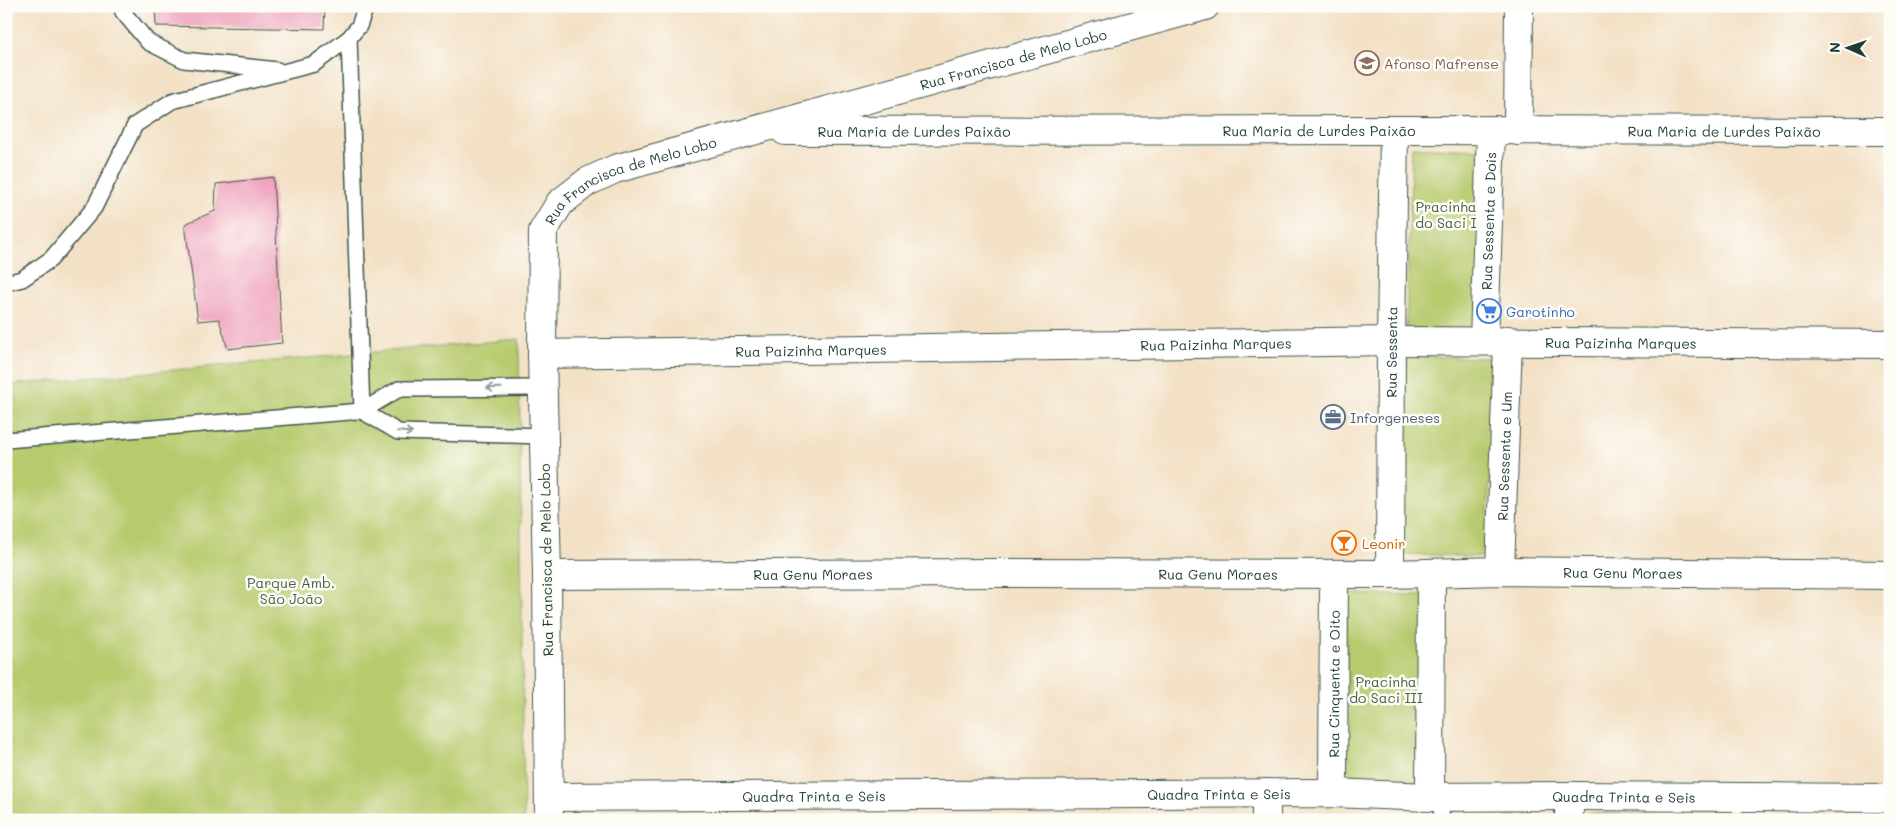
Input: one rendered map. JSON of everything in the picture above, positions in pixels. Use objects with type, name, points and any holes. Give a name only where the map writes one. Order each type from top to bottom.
[{"type":"street","name":"Rua Francisca de Melo Lobo","points":[[549,808],[547,576],[542,354],[543,231],[560,203],[587,182],[615,169],[1205,6]]},
{"type":"street","points":[[1518,131],[1519,6]]},
{"type":"street","name":"Rua Sessenta","points":[[1390,574],[1394,130]]},
{"type":"street","name":"Rua Maria de Lurdes Paixão","points":[[749,131],[1890,131]]},
{"type":"street","name":"Rua Sessenta e Dois","points":[[1491,131],[1496,341]]},
{"type":"street","name":"Rua Paizinha Marques","points":[[542,354],[1391,341],[1890,344]]},
{"type":"street","name":"Rua Sessenta e Um","points":[[1496,341],[1500,572]]},
{"type":"street","name":"Rua Genu Moraes","points":[[547,576],[989,573],[1431,574],[1500,572],[1890,575]]},
{"type":"street","name":"Rua Cinquenta e Oito","points":[[1333,793],[1334,574]]},
{"type":"street","points":[[1431,574],[1438,805]]},
{"type":"street","name":"Quadra Trinta e Seis","points":[[549,808],[1266,806],[1333,793],[1438,805],[1569,808],[1890,798]]},
{"type":"lane","points":[[121,6],[123,12],[148,42],[184,60],[287,71]]},
{"type":"lane","points":[[6,283],[22,279],[51,259],[94,208],[135,126],[172,101],[314,64],[349,38],[359,26],[366,6]]},
{"type":"lane","points":[[349,38],[362,411]]},
{"type":"lane","points":[[6,440],[362,411],[399,389],[543,388]]},
{"type":"lane","points":[[362,411],[398,432],[544,436]]},
{"type":"green space","name":"Pracinha do Saci I","points":[[1412,147],[1484,150],[1477,331],[1406,329]]},
{"type":"green space","name":"Parque Amb. São João","points":[[519,339],[524,820],[6,820],[6,385]]},
{"type":"green space","points":[[1400,356],[1495,358],[1486,557],[1397,554]]},
{"type":"green space","name":"Pracinha do Saci III","points":[[1347,594],[1427,595],[1424,783],[1345,782]]},
{"type":"green space","points":[[1587,813],[1828,820],[1587,820]]},
{"type":"building","points":[[155,6],[325,6],[324,29],[156,26]]},
{"type":"building","points":[[273,177],[282,343],[228,349],[219,319],[198,321],[185,224],[215,211],[216,184]]},
{"type":"place","name":"Afonso Mafrense","points":[[1367,63]]},
{"type":"place","name":"Garotinho","points":[[1489,311]]},
{"type":"place","name":"Inforgeneses","points":[[1333,417]]},
{"type":"place","name":"Leonir","points":[[1344,543]]}]
